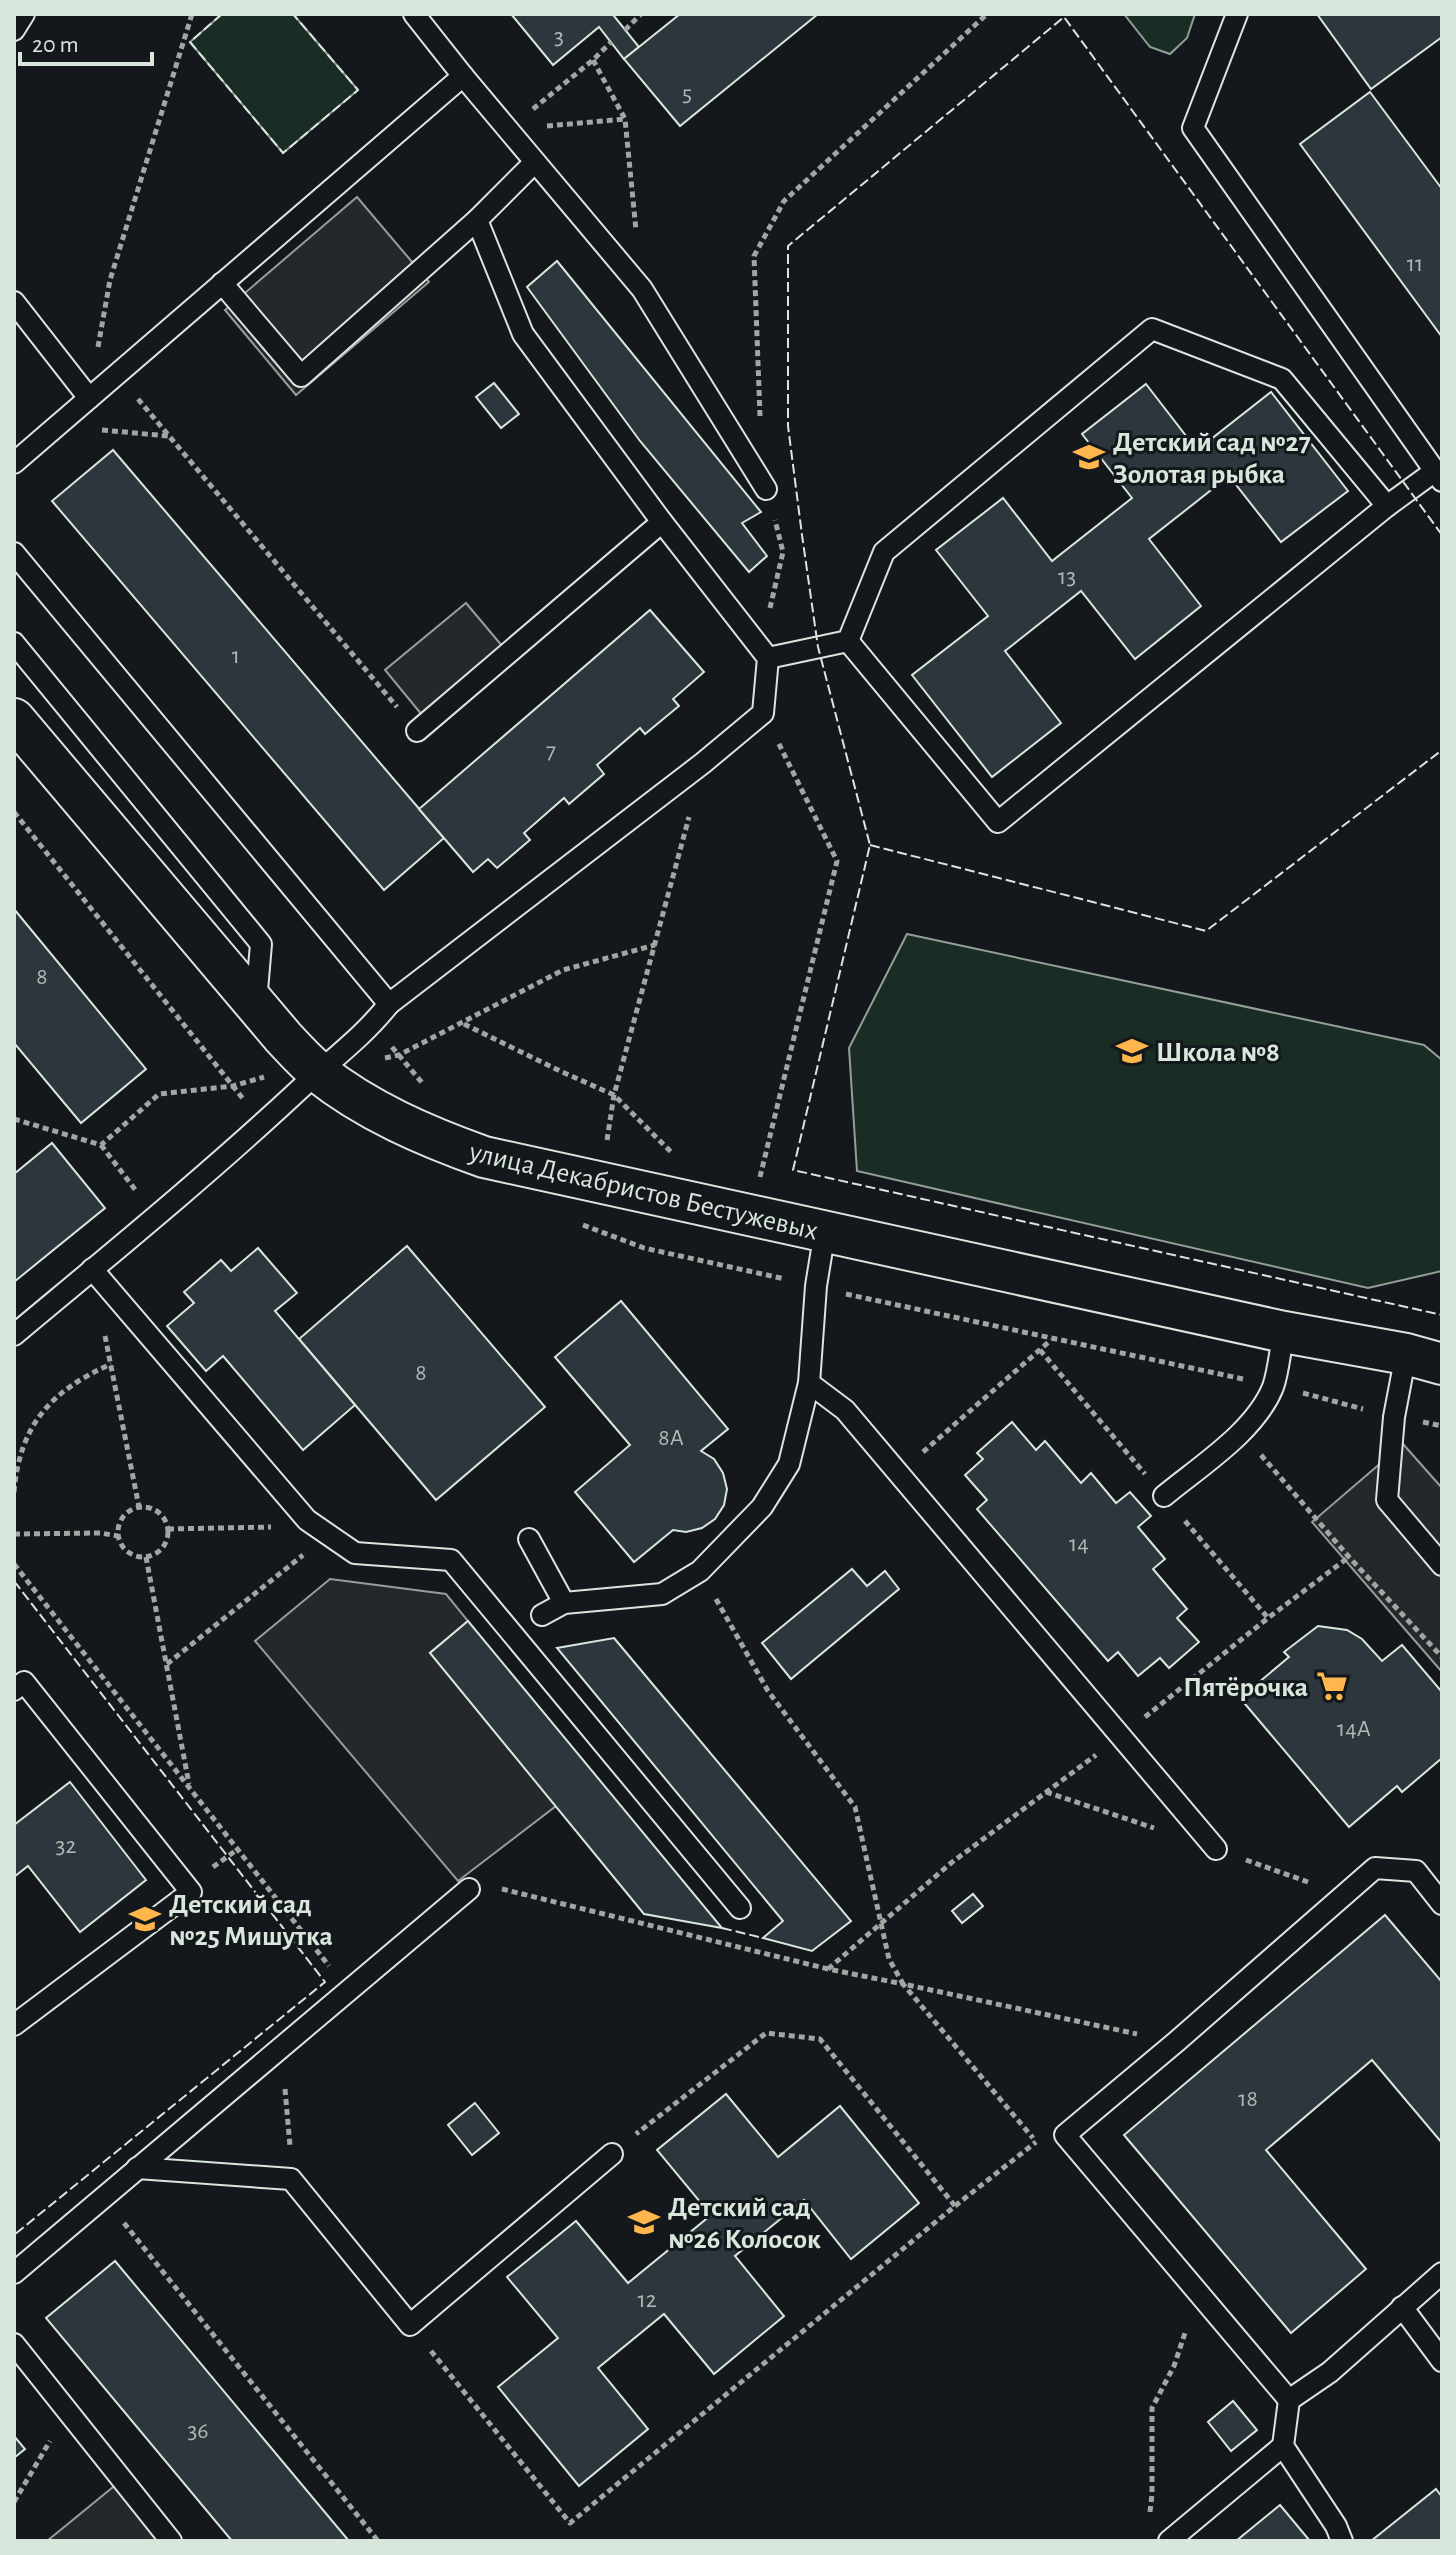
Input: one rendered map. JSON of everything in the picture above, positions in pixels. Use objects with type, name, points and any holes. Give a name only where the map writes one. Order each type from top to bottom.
[{"type":"street","name":"улица Декабристов Бестужевых","points":[[14,719],[255,1006],[318,1072],[381,1114],[435,1140],[484,1157],[1284,1332],[1424,1359]]},
{"type":"lane","points":[[14,30],[24,14]]},
{"type":"lane","points":[[414,14],[534,163],[642,289],[766,489]]},
{"type":"lane","points":[[848,641],[998,822],[1387,506],[1438,476],[1193,128],[1237,14]]},
{"type":"lane","points":[[14,463],[463,76]]},
{"type":"lane","points":[[222,283],[301,376],[477,220],[534,163]]},
{"type":"lane","points":[[14,1335],[263,1123],[373,1025],[389,1004],[703,763],[763,713],[764,653],[662,522],[523,334],[477,220]]},
{"type":"lane","points":[[14,302],[89,398]]},
{"type":"lane","points":[[848,641],[884,552],[1152,329],[1282,379],[1387,506]]},
{"type":"lane","points":[[417,731],[662,522]]},
{"type":"lane","points":[[14,553],[389,1004]]},
{"type":"lane","points":[[764,653],[848,641]]},
{"type":"lane","points":[[14,643],[261,944],[255,1006]]},
{"type":"lane","points":[[542,1615],[564,1603],[662,1594],[700,1571],[762,1507],[789,1464],[809,1383],[816,1286],[825,1231]]},
{"type":"lane","points":[[92,1269],[307,1520],[355,1553],[451,1560],[740,1908]]},
{"type":"lane","points":[[1164,1496],[1242,1432],[1262,1408],[1274,1385],[1284,1332]]},
{"type":"lane","points":[[1424,1359],[1394,1417],[1387,1500],[1442,1565]]},
{"type":"lane","points":[[809,1383],[845,1410],[1216,1849]]},
{"type":"lane","points":[[529,1539],[564,1603]]},
{"type":"lane","points":[[14,1690],[24,1682],[191,1892],[14,2025]]},
{"type":"lane","points":[[1342,2541],[1336,2526],[1283,2446],[1289,2400],[1065,2135],[1375,1868],[1416,1871],[1442,1904]]},
{"type":"lane","points":[[14,2273],[469,1889]]},
{"type":"lane","points":[[137,2168],[291,2179],[410,2325],[612,2154]]},
{"type":"lane","points":[[1289,2400],[1330,2372],[1442,2273]]},
{"type":"lane","points":[[1402,2307],[1442,2361]]},
{"type":"lane","points":[[14,2344],[171,2541]]},
{"type":"lane","points":[[1169,2541],[1283,2446]]},
{"type":"path","points":[[89,398],[110,280],[192,14]]},
{"type":"path","points":[[625,30],[641,14]]},
{"type":"path","points":[[764,653],[783,552],[766,489],[757,382],[754,256],[784,201],[987,14]]},
{"type":"path","points":[[508,130],[611,42]]},
{"type":"path","points":[[593,60],[625,119],[642,289]]},
{"type":"path","points":[[508,130],[625,119]]},
{"type":"path","points":[[117,374],[417,731]]},
{"type":"path","points":[[56,426],[169,436]]},
{"type":"path","points":[[757,1189],[837,861],[763,713]]},
{"type":"path","points":[[604,1153],[614,1095],[703,763]]},
{"type":"path","points":[[14,812],[263,1123]]},
{"type":"path","points":[[399,1055],[563,970],[655,945]]},
{"type":"path","points":[[463,1023],[614,1095],[677,1158]]},
{"type":"path","points":[[14,1119],[101,1145],[159,1094],[233,1086],[260,1078]]},
{"type":"path","points":[[573,1221],[644,1248],[816,1286],[877,1303],[1274,1385],[1394,1417],[1442,1426]]},
{"type":"path","points":[[116,1299],[104,1330],[139,1507]]},
{"type":"path","points":[[898,1474],[1052,1339]]},
{"type":"path","points":[[14,1492],[22,1450],[31,1428],[46,1405],[77,1382],[111,1364]]},
{"type":"path","points":[[1242,1432],[1349,1557],[1442,1657]]},
{"type":"path","points":[[139,1507],[158,1512],[168,1529],[168,1538],[163,1547],[156,1554],[146,1557],[136,1557],[128,1552],[118,1536],[118,1526],[123,1517],[139,1507]]},
{"type":"path","points":[[168,1529],[276,1527],[307,1520]]},
{"type":"path","points":[[14,1534],[100,1533],[118,1536]]},
{"type":"path","points":[[167,1664],[328,1534]]},
{"type":"path","points":[[146,1557],[189,1787]]},
{"type":"path","points":[[828,1969],[881,1920],[951,1863],[1120,1737],[1349,1557]]},
{"type":"path","points":[[14,1564],[348,1990]]},
{"type":"path","points":[[410,2325],[570,2523],[1037,2142],[903,1984],[889,1959],[855,1807],[768,1691],[700,1571]]},
{"type":"path","points":[[469,1889],[501,1889],[828,1969],[1176,2042]]},
{"type":"path","points":[[612,2154],[766,2033],[820,2039],[955,2206]]},
{"type":"path","points":[[281,2047],[291,2179]]},
{"type":"path","points":[[103,2197],[378,2541]]},
{"type":"path","points":[[1148,2525],[1152,2494],[1152,2408],[1174,2366],[1188,2321],[1198,2334]]},
{"type":"path","points":[[14,2502],[67,2413]]},
{"type":"green space","points":[[222,14],[293,14],[358,90],[283,153],[190,42]]},
{"type":"green space","points":[[1124,14],[1195,14],[1187,38],[1170,54],[1150,47]]},
{"type":"green space","name":"Школа №8","points":[[907,934],[1424,1045],[1442,1060],[1442,1271],[1368,1288],[857,1171],[849,1048]]},
{"type":"shaded area","points":[[357,197],[429,282],[296,395],[225,310]]},
{"type":"shaded area","points":[[466,603],[503,647],[422,715],[385,670]]},
{"type":"shaded area","points":[[1403,1444],[1442,1488],[1442,1672],[1312,1522]]},
{"type":"shaded area","points":[[330,1579],[446,1594],[468,1621],[430,1653],[556,1806],[458,1881],[255,1641]]},
{"type":"shaded area","points":[[118,2483],[164,2541],[47,2541]]},
{"type":"building","points":[[511,14],[616,14],[614,16],[639,47],[624,59],[599,27],[553,65]]},
{"type":"building","points":[[680,14],[818,14],[680,126],[624,59]]},
{"type":"building","points":[[1317,14],[1442,14],[1442,37],[1371,89]]},
{"type":"building","points":[[1370,92],[1442,189],[1442,337],[1300,144]]},
{"type":"building","points":[[557,261],[761,512],[742,523],[767,556],[749,572],[640,441],[527,287]]},
{"type":"building","points":[[494,383],[519,414],[501,428],[476,397]]},
{"type":"building","points":[[1146,384],[1197,450],[1271,392],[1348,491],[1281,542],[1229,476],[1149,539],[1201,606],[1135,659],[1081,591],[1005,651],[1061,723],[992,777],[912,675],[988,616],[936,550],[1003,498],[1052,561],[1132,498],[1082,434]]},
{"type":"building","points":[[113,450],[444,838],[384,890],[52,501]]},
{"type":"building","points":[[650,610],[704,672],[673,699],[679,706],[645,734],[640,728],[597,765],[604,774],[569,804],[564,798],[524,833],[530,840],[497,868],[488,859],[473,872],[419,809]]},
{"type":"building","points":[[14,909],[146,1069],[81,1123],[14,1043]]},
{"type":"building","points":[[52,1143],[105,1208],[14,1282],[14,1174]]},
{"type":"building","points":[[407,1246],[545,1407],[436,1500],[299,1339]]},
{"type":"building","points":[[258,1248],[297,1293],[275,1311],[355,1405],[303,1450],[223,1356],[206,1371],[167,1326],[194,1303],[184,1292],[221,1260],[231,1271]]},
{"type":"building","points":[[621,1301],[728,1429],[701,1451],[714,1459],[723,1473],[727,1489],[724,1505],[715,1519],[702,1528],[686,1532],[673,1530],[634,1562],[575,1492],[630,1445],[555,1357]]},
{"type":"building","points":[[1012,1422],[1036,1450],[1045,1441],[1081,1483],[1091,1473],[1116,1503],[1130,1492],[1151,1516],[1138,1527],[1165,1559],[1153,1569],[1187,1609],[1177,1618],[1199,1642],[1169,1668],[1160,1658],[1138,1676],[1118,1652],[1108,1661],[977,1509],[987,1500],[965,1475],[983,1459],[977,1453]]},
{"type":"building","points":[[852,1569],[867,1586],[885,1571],[899,1589],[791,1679],[762,1643]]},
{"type":"building","points":[[468,1621],[722,1928],[644,1914],[430,1653]]},
{"type":"building","points":[[1318,1626],[1347,1630],[1362,1639],[1382,1661],[1402,1645],[1442,1692],[1442,1758],[1402,1792],[1397,1786],[1349,1827],[1240,1698],[1289,1657],[1284,1652]]},
{"type":"building","points":[[614,1638],[851,1921],[812,1951],[763,1938],[783,1921],[557,1648]]},
{"type":"building","points":[[70,1782],[146,1880],[80,1932],[28,1866],[14,1877],[14,1825]]},
{"type":"building","points":[[973,1894],[983,1906],[962,1923],[952,1911]]},
{"type":"building","points":[[1385,1915],[1442,1982],[1442,2143],[1372,2060],[1266,2150],[1366,2269],[1291,2333],[1124,2135]]},
{"type":"building","points":[[726,2094],[778,2157],[840,2106],[919,2203],[851,2259],[804,2200],[735,2256],[784,2316],[714,2374],[664,2314],[598,2368],[648,2429],[579,2486],[498,2387],[558,2338],[507,2277],[576,2221],[628,2283],[711,2215],[657,2150]]},
{"type":"building","points":[[475,2103],[499,2133],[472,2155],[448,2125]]},
{"type":"building","points":[[115,2261],[349,2541],[232,2541],[46,2318]]},
{"type":"building","points":[[1233,2401],[1257,2430],[1231,2451],[1208,2422]]},
{"type":"building","points":[[14,2436],[25,2449],[14,2458]]},
{"type":"building","points":[[1436,2489],[1442,2497],[1442,2541],[1371,2541]]},
{"type":"building","points":[[1280,2505],[1310,2541],[1236,2541]]},
{"type":"fence","points":[[222,14],[190,42],[283,153],[358,90],[293,14]]},
{"type":"fence","points":[[1442,535],[1064,17],[788,246],[788,426],[802,535],[818,647],[870,845],[793,1170],[1442,1315]]},
{"type":"fence","points":[[870,845],[1206,931],[1442,750]]},
{"type":"fence","points":[[14,1581],[325,1982],[14,2235]]},
{"type":"fence","points":[[722,1928],[763,1938]]},
{"type":"place","name":"Детский сад №27 Золотая рыбка","points":[[1089,457]]},
{"type":"place","name":"Школа №8","points":[[1132,1051]]},
{"type":"place","name":"Пятёрочка","points":[[1332,1686]]},
{"type":"place","name":"Детский сад №25 Мишутка","points":[[145,1919]]},
{"type":"place","name":"Детский сад №26 Колосок","points":[[644,2222]]}]
